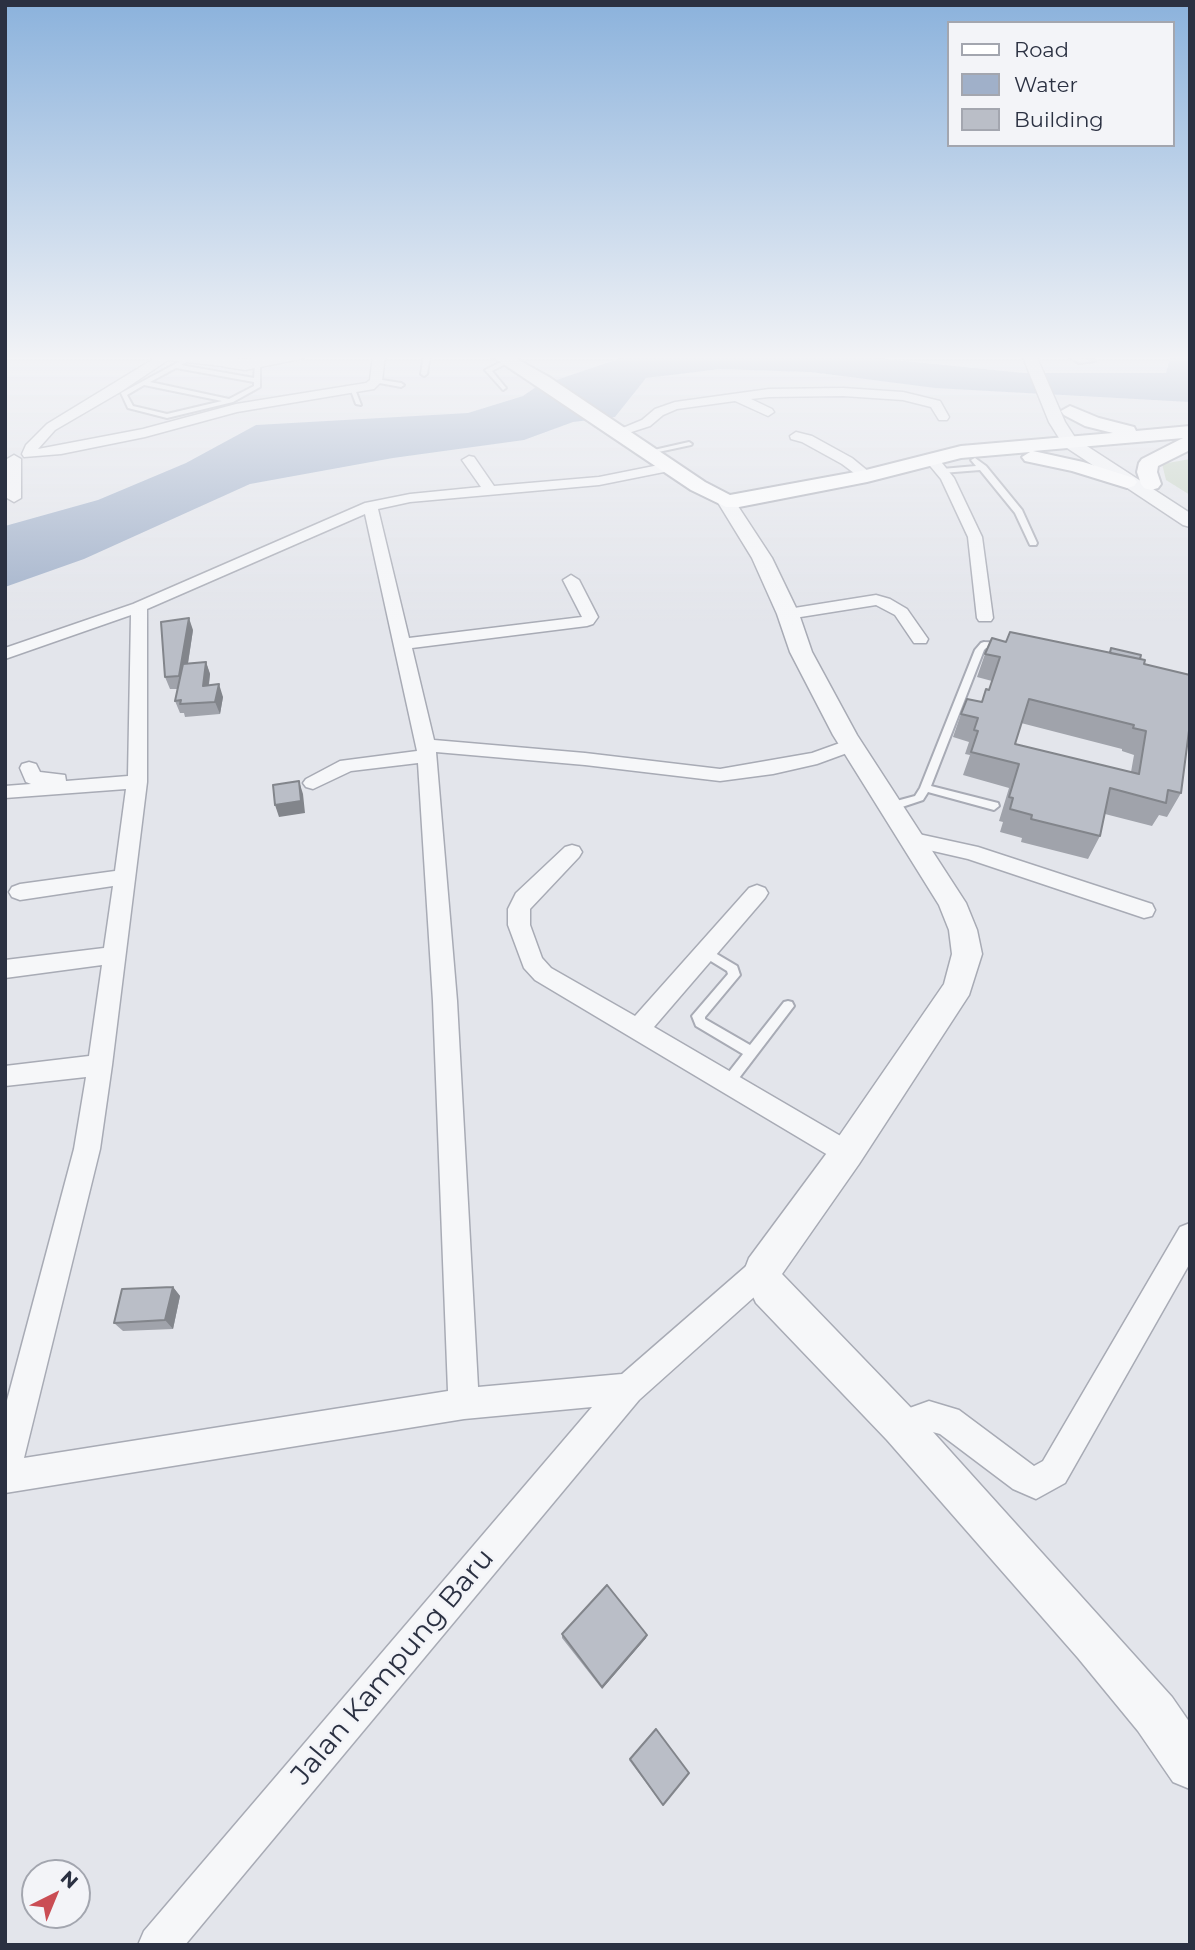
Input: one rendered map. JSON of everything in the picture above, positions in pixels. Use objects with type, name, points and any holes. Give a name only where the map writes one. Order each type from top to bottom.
[{"type":"main road","points":[[639,446],[726,501],[739,501],[939,464],[979,464],[1092,446]]},
{"type":"main road","points":[[939,464],[961,452],[1012,447],[1108,446]]},
{"type":"main road","points":[[1151,484],[1147,472],[1149,463],[1182,446]]},
{"type":"main road","points":[[1031,457],[1076,466],[1128,482]]},
{"type":"street","points":[[29,454],[33,446]]},
{"type":"street","points":[[14,498],[10,459],[81,446]]},
{"type":"street","points":[[820,446],[848,461],[867,476]]},
{"type":"street","points":[[1087,447],[1128,482],[1190,521]]},
{"type":"street","points":[[1087,447],[1190,510]]},
{"type":"street","points":[[469,460],[485,480],[489,491]]},
{"type":"street","points":[[939,464],[975,537],[985,618]]},
{"type":"street","points":[[5,654],[139,607],[370,506],[410,498],[599,481],[669,467]]},
{"type":"street","points":[[5,1477],[464,1404],[628,1389],[762,1271],[847,1153],[958,987],[967,954],[964,930],[952,903],[893,806],[851,745],[801,652],[788,614],[762,558],[726,501]]},
{"type":"street","points":[[370,506],[427,750],[445,1001],[464,1404]]},
{"type":"street","points":[[401,644],[587,621],[590,617],[571,580]]},
{"type":"street","points":[[788,614],[884,601],[901,612],[920,639]]},
{"type":"street","points":[[5,1469],[87,1149],[115,956],[137,776],[139,607]]},
{"type":"street","points":[[313,783],[347,765],[427,750],[585,759],[720,775],[774,768],[817,758],[851,745]]},
{"type":"street","points":[[29,768],[33,778],[38,780],[137,776]]},
{"type":"street","points":[[5,792],[137,776]]},
{"type":"street","points":[[914,840],[971,852],[1144,910]]},
{"type":"street","points":[[572,852],[524,899],[519,909],[519,925],[532,962],[543,974],[639,1028],[847,1153]]},
{"type":"street","points":[[20,892],[124,877]]},
{"type":"street","points":[[639,1028],[757,893]]},
{"type":"street","points":[[5,969],[115,956]]},
{"type":"street","points":[[5,1076],[100,1065]]},
{"type":"street","points":[[901,1426],[929,1416],[948,1421],[1024,1478],[1036,1483],[1054,1472],[1190,1236]]},
{"type":"street","points":[[762,1271],[769,1290],[901,1426],[1094,1642],[1154,1714],[1190,1765]]},
{"type":"street","name":"Jalan Kampung Baru","points":[[158,1945],[628,1389]]},
{"type":"lane","points":[[649,453],[680,446]]},
{"type":"lane","points":[[979,464],[1019,512],[1033,543]]},
{"type":"lane","points":[[893,806],[919,797],[925,788],[984,645],[995,644],[1021,650]]},
{"type":"lane","points":[[925,788],[994,806]]},
{"type":"lane","points":[[705,952],[733,969],[734,975],[698,1016],[699,1022],[751,1052]]},
{"type":"lane","points":[[728,1082],[788,1006]]},
{"type":"green space","points":[[1190,459],[1190,495],[1166,480],[1162,464]]},
{"type":"water","points":[[217,446],[480,446],[393,458],[250,484],[84,559],[5,587],[5,526],[98,500],[186,463]]},
{"type":"building","points":[[189,618],[179,676],[165,677],[161,622]]},
{"type":"building","points":[[1010,632],[1145,660],[1144,664],[1190,675],[1190,723],[1181,793],[1168,790],[1166,803],[1110,788],[1100,836],[1031,819],[1032,815],[1010,809],[1013,798],[1009,797],[1019,764],[971,752],[978,731],[974,730],[978,718],[961,714],[967,699],[982,702],[986,689],[989,690],[1000,657],[985,654],[992,638],[1006,642]],"holes":[[[1029,699],[1134,725],[1133,728],[1146,731],[1139,774],[1015,744]]]},
{"type":"building","points":[[1111,648],[1141,655],[1140,659],[1110,653]]},
{"type":"building","points":[[206,662],[203,686],[219,684],[215,702],[180,704],[181,700],[175,701],[183,664]]},
{"type":"building","points":[[299,781],[301,801],[275,805],[273,785]]},
{"type":"building","points":[[173,1287],[165,1320],[114,1323],[122,1289]]},
{"type":"building","points":[[607,1585],[647,1635],[602,1687],[562,1634]]},
{"type":"building","points":[[656,1729],[689,1773],[663,1805],[630,1759]]}]
